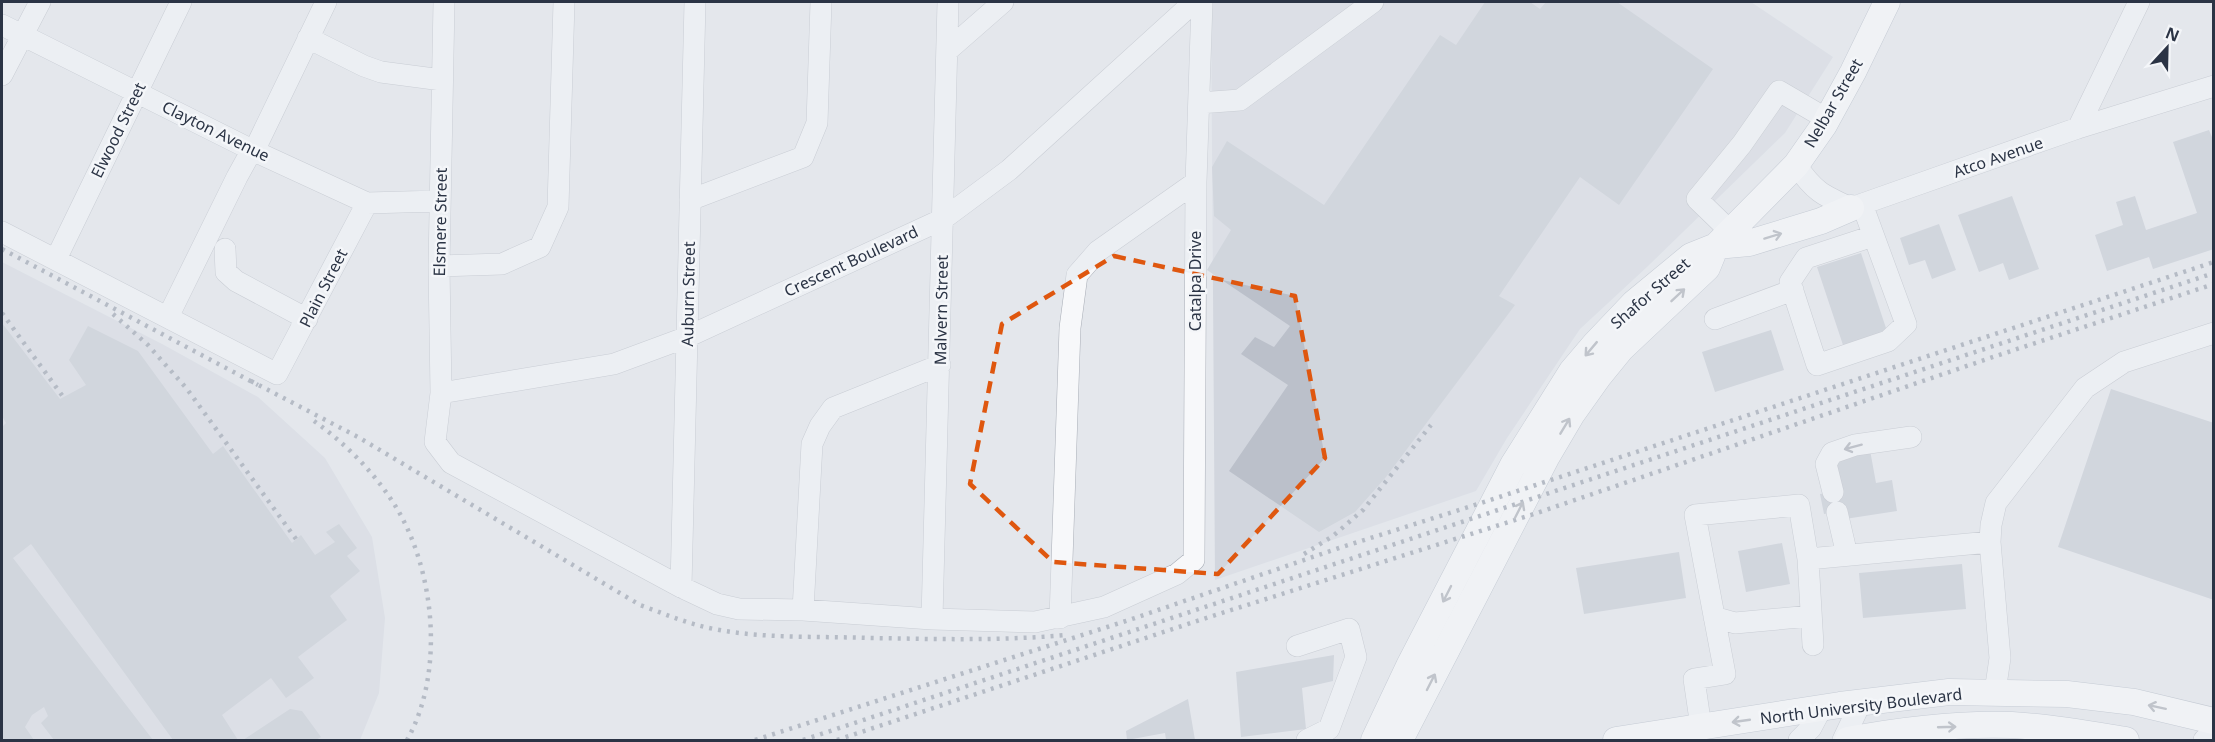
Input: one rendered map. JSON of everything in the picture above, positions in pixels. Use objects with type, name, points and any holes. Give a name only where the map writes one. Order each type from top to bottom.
[{"type":"main road","name":"Nelbar Street","points":[[1723,238],[1796,165],[1827,119],[1887,2]]},
{"type":"main road","points":[[1723,238],[1749,243],[1857,206]]},
{"type":"main road","name":"Shafor Street","points":[[1403,738],[1546,458],[1572,414],[1621,349],[1707,268],[1723,238]]},
{"type":"main road","name":"Shafor Street","points":[[1374,741],[1409,666],[1514,465],[1572,371],[1634,303],[1691,256],[1723,238]]},
{"type":"main road","name":"North University Boulevard","points":[[1616,741],[1861,702],[1949,692],[2067,694],[2134,702],[2214,721]]},
{"type":"main road","points":[[1845,741],[1938,727],[2012,726],[2050,735],[2126,741]]},
{"type":"street","points":[[4,66],[40,2]]},
{"type":"street","name":"Elwood Street","points":[[56,259],[181,2]]},
{"type":"street","points":[[2,232],[168,317],[237,177],[254,151],[326,2]]},
{"type":"street","name":"Elsmere Street","points":[[444,2],[439,266],[441,393],[435,442],[451,463],[681,587]]},
{"type":"street","points":[[439,266],[502,264],[540,247],[558,207],[564,2]]},
{"type":"street","name":"Auburn Street","points":[[681,587],[696,2]]},
{"type":"street","points":[[690,200],[803,157],[817,123],[821,2]]},
{"type":"street","name":"Malvern Street","points":[[932,620],[948,2]]},
{"type":"street","points":[[947,51],[1003,2]]},
{"type":"street","name":"Crescent Boulevard","points":[[441,393],[614,364],[687,337],[943,219],[1009,170],[1194,2]]},
{"type":"street","name":"Catalpa Drive","points":[[1060,618],[1104,607],[1177,574],[1194,560],[1196,183],[1202,2]]},
{"type":"street","points":[[1198,103],[1240,100],[1373,2]]},
{"type":"street","points":[[2078,128],[2139,2]]},
{"type":"street","name":"Clayton Avenue","points":[[2,26],[254,151],[367,203],[440,201]]},
{"type":"street","points":[[308,38],[381,72],[442,80]]},
{"type":"street","name":"Atco Avenue","points":[[1857,206],[2078,128],[2214,86]]},
{"type":"street","points":[[1723,238],[1697,199],[1742,144],[1779,91],[1827,119]]},
{"type":"street","points":[[1796,165],[1811,186],[1832,200],[1857,206],[1873,236],[1906,324],[1888,341],[1817,365],[1790,282],[1806,258],[1873,236]]},
{"type":"street","points":[[681,587],[717,604],[739,609],[803,610],[932,620],[1035,622],[1060,618],[1070,328],[1077,275],[1098,251],[1196,183]]},
{"type":"street","name":"Plain Street","points":[[168,317],[278,374],[367,203]]},
{"type":"street","points":[[225,249],[226,272],[236,281],[307,319]]},
{"type":"street","points":[[1715,319],[1793,290]]},
{"type":"street","points":[[1995,693],[2001,658],[1990,542],[1996,503],[2085,388],[2124,362],[2214,333]]},
{"type":"street","points":[[803,610],[812,444],[820,426],[833,408],[940,365]]},
{"type":"street","points":[[1847,555],[1826,464],[1832,453],[1855,445],[1911,438]]},
{"type":"street","points":[[1701,727],[1694,679],[1725,674],[1695,515],[1799,505],[1808,559],[1813,645]]},
{"type":"street","points":[[1808,559],[1990,542]]},
{"type":"street","points":[[1714,618],[1735,622],[1811,616]]},
{"type":"street","points":[[1297,646],[1349,629],[1356,657],[1329,729],[1307,741]]},
{"type":"street","points":[[1845,741],[1861,702]]},
{"type":"street","points":[[1799,741],[1811,728],[1821,709]]},
{"type":"street","points":[[2204,741],[2214,731]]},
{"type":"highlighted area","points":[[1114,256],[1295,296],[1325,458],[1218,574],[1053,562],[970,484],[1002,324]]},
{"type":"shaded area","points":[[1211,2],[1751,2],[1833,57],[1785,133],[1580,329],[1507,438],[1476,491],[1215,580]]},
{"type":"shaded area","points":[[2,262],[164,345],[258,397],[325,458],[372,537],[385,618],[379,693],[360,740],[2,740]]},
{"type":"building","points":[[1485,2],[1530,2],[1540,9],[1546,2],[1617,2],[1713,69],[1619,205],[1580,177],[1499,296],[1515,305],[1386,477],[1355,512],[1319,532],[1229,471],[1288,385],[1241,354],[1255,337],[1274,347],[1290,326],[1207,270],[1231,230],[1214,216],[1212,167],[1227,141],[1324,205],[1440,35],[1456,45]]},
{"type":"building","points":[[2209,130],[2214,142],[2214,249],[2153,269],[2149,257],[2107,271],[2095,235],[2123,225],[2116,202],[2135,196],[2146,230],[2197,213],[2173,142]]},
{"type":"building","points":[[2012,196],[2039,269],[2009,280],[2003,263],[1979,272],[1958,215]]},
{"type":"building","points":[[1939,224],[1956,270],[1932,279],[1925,260],[1909,265],[1900,238]]},
{"type":"building","points":[[1861,253],[1888,334],[1844,348],[1817,267]]},
{"type":"building","points":[[2,323],[60,399],[86,385],[69,360],[88,326],[138,351],[213,454],[223,446],[292,543],[301,535],[315,555],[335,542],[326,532],[339,524],[357,548],[347,556],[360,571],[330,596],[347,620],[298,657],[314,678],[286,698],[271,678],[222,715],[238,740],[173,740],[31,544],[13,558],[153,740],[54,740],[41,723],[48,716],[44,707],[32,715],[25,727],[34,740],[2,740],[2,427],[6,423],[2,416]]},
{"type":"building","points":[[1771,330],[1784,370],[1715,392],[1702,352]]},
{"type":"building","points":[[2111,389],[2214,423],[2214,600],[2058,547]]},
{"type":"building","points":[[1870,450],[1876,483],[1892,480],[1897,511],[1845,519],[1844,511],[1824,514],[1820,494],[1840,491],[1834,457]]},
{"type":"building","points":[[1782,543],[1790,584],[1746,592],[1738,551]]},
{"type":"building","points":[[1679,552],[1686,598],[1584,614],[1576,568]]},
{"type":"building","points":[[1962,564],[1966,609],[1863,618],[1859,573]]},
{"type":"building","points":[[1334,655],[1333,681],[1302,688],[1306,729],[1241,737],[1236,672]]},
{"type":"building","points":[[1188,699],[1195,740],[1166,740],[1165,733],[1127,740],[1126,731]]},
{"type":"building","points":[[290,709],[302,711],[321,737],[316,740],[243,740]]},
{"type":"railway","points":[[2,249],[258,385]]},
{"type":"railway","points":[[755,740],[1132,619],[1339,548],[2214,262]]},
{"type":"railway","points":[[803,740],[2214,273]]},
{"type":"railway","points":[[837,740],[1203,619],[1534,514],[2214,284]]},
{"type":"railway","points":[[2,313],[64,398]]},
{"type":"railway","points":[[113,314],[148,345],[187,389],[296,539]]},
{"type":"railway","points":[[251,381],[358,437],[640,605],[686,622],[733,632],[792,636],[968,639],[1066,635]]},
{"type":"railway","points":[[314,421],[348,449],[379,482],[396,507],[420,561],[427,591],[431,654],[427,684],[419,713],[407,740]]},
{"type":"railway","points":[[1304,554],[1333,536],[1363,510],[1431,425]]}]
